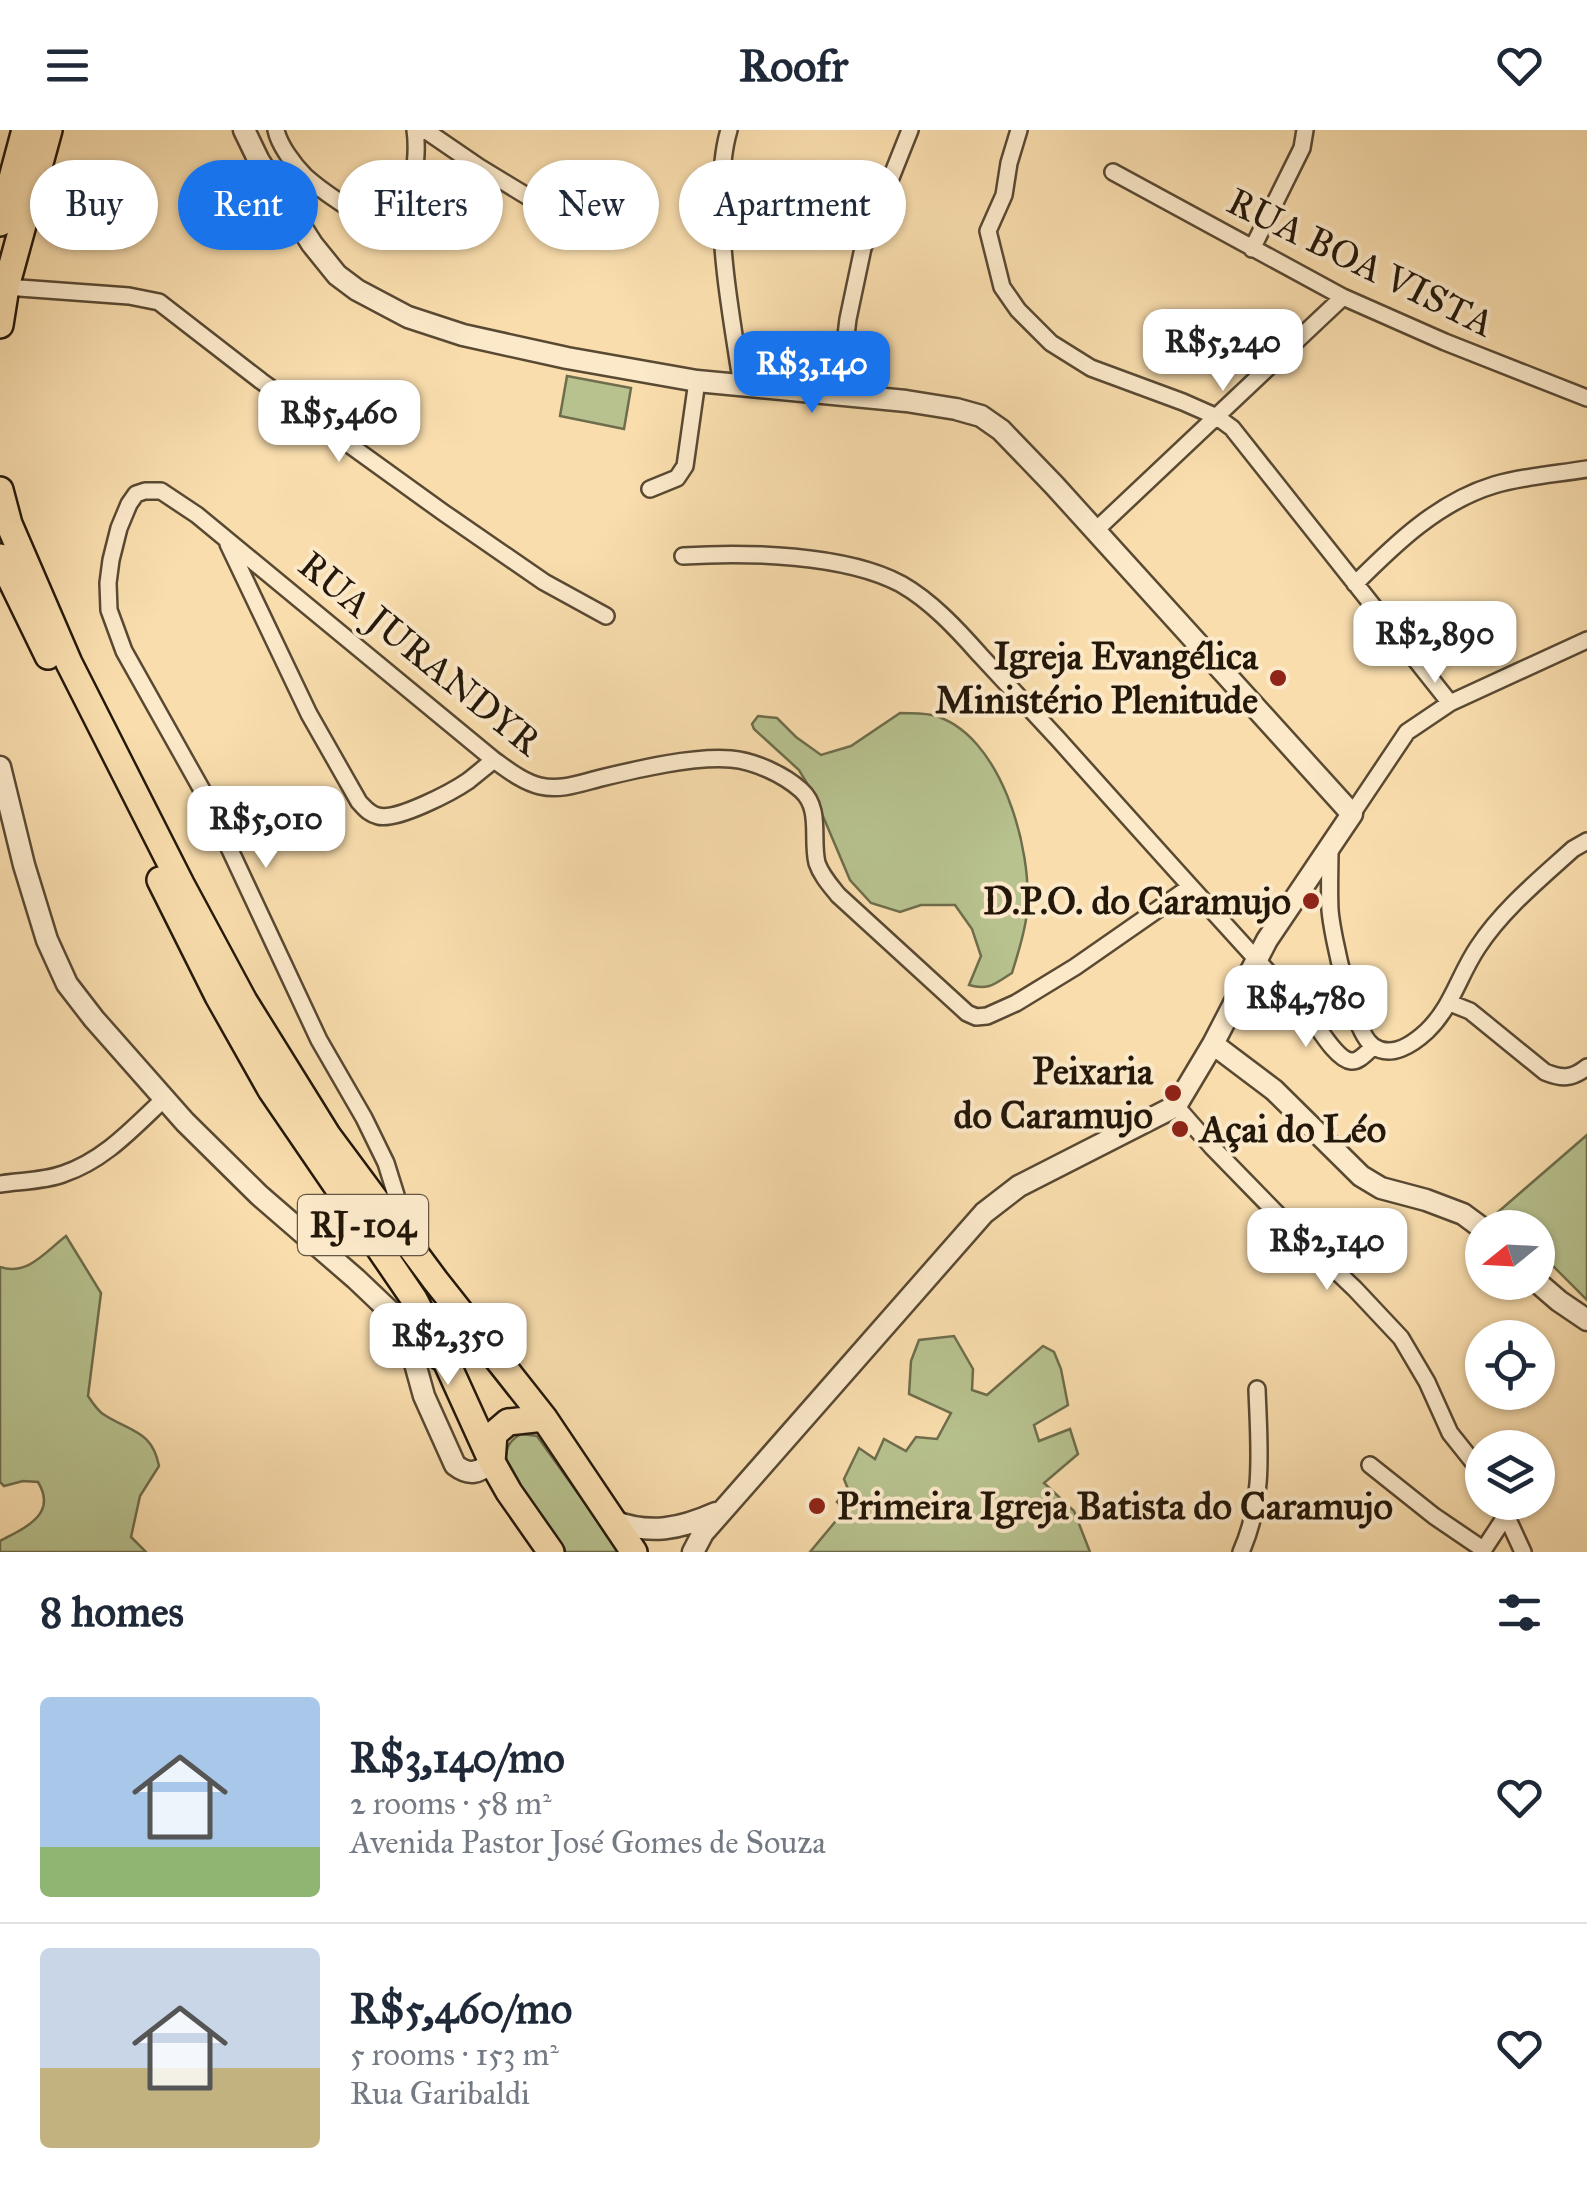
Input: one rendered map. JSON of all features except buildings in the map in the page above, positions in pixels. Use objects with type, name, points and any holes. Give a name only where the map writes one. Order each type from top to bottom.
[{"type":"highway","points":[[0,223],[25,130]]},
{"type":"highway","points":[[0,325],[6,286],[49,130]]},
{"type":"highway","name":"RJ-104","points":[[0,490],[9,524],[69,664],[244,1002],[328,1136],[495,1359],[544,1418],[634,1552]]},
{"type":"highway","name":"RJ-104","points":[[0,557],[218,996],[281,1105],[414,1298],[492,1462],[552,1552]]},
{"type":"highway","points":[[406,1331],[446,1361]]},
{"type":"highway","points":[[492,1462],[494,1434],[508,1422],[544,1418]]},
{"type":"street","points":[[244,130],[312,244],[338,275],[357,290],[408,317],[566,358],[697,381],[906,400],[981,416],[1001,430],[1096,530],[1352,814]]},
{"type":"street","points":[[276,130],[303,175],[345,206],[376,221],[400,210],[412,185],[418,150],[416,130]]},
{"type":"street","points":[[425,130],[523,194]]},
{"type":"street","points":[[729,130],[722,169],[721,213],[725,281],[742,386]]},
{"type":"street","points":[[839,394],[848,319],[863,248],[910,130]]},
{"type":"street","points":[[1019,130],[1004,195],[988,231],[1002,287],[1018,310],[1051,342],[1091,368],[1217,416],[1232,428],[1450,703]]},
{"type":"street","points":[[1252,249],[1302,148],[1306,130]]},
{"type":"street","name":"RUA BOA VISTA","points":[[1113,172],[1343,297],[1587,398]]},
{"type":"street","points":[[6,286],[159,302],[457,522],[544,582],[606,616]]},
{"type":"street","points":[[1096,530],[1343,297]]},
{"type":"street","points":[[650,489],[677,478],[685,466],[697,381]]},
{"type":"street","points":[[1355,584],[1419,525],[1458,500],[1495,485],[1587,469]]},
{"type":"street","name":"RUA JURANDYR","points":[[400,1232],[396,1195],[386,1163],[319,1040],[218,823],[124,651],[109,610],[111,560],[119,528],[136,494],[161,491],[176,500],[518,777],[541,786],[571,787],[646,768],[716,759],[734,759],[778,774],[811,802],[818,864],[824,878],[967,1013],[987,1016],[1016,1003],[1190,888]]},
{"type":"street","points":[[225,538],[309,714],[368,812],[385,817],[403,812],[454,790],[494,760]]},
{"type":"street","points":[[684,556],[760,555],[826,562],[868,570],[901,584],[926,601],[961,634],[1342,1057],[1357,1061],[1373,1047]]},
{"type":"street","points":[[693,1552],[703,1533],[984,1213],[1020,1186],[1176,1106],[1266,940],[1407,732],[1450,703],[1587,640]]},
{"type":"street","points":[[0,767],[41,921],[66,984],[185,1122],[259,1195],[397,1318],[406,1331],[424,1396],[455,1465],[462,1472],[472,1473],[482,1471],[492,1462]]},
{"type":"street","points":[[1330,848],[1330,910],[1352,1006],[1361,1034],[1373,1047],[1388,1051],[1401,1049],[1424,1034],[1450,1003],[1477,948],[1502,916],[1573,848],[1587,841]]},
{"type":"street","points":[[1450,1003],[1470,1012],[1546,1072],[1570,1078],[1587,1067]]},
{"type":"street","points":[[1213,1044],[1274,1090],[1361,1176],[1381,1188],[1465,1215]]},
{"type":"street","points":[[0,1184],[62,1175],[94,1160],[117,1144],[164,1098]]},
{"type":"street","points":[[1176,1106],[1401,1338],[1428,1382],[1450,1433],[1465,1451]]},
{"type":"street","points":[[1555,1298],[1587,1320]]},
{"type":"street","points":[[1241,1552],[1252,1527],[1260,1483],[1258,1389]]},
{"type":"street","points":[[1370,1465],[1483,1551],[1498,1520]]},
{"type":"street","points":[[613,1521],[646,1530],[670,1528],[727,1508]]},
{"type":"street","points":[[1509,1520],[1523,1552]]},
{"type":"green space","points":[[567,376],[631,388],[624,429],[560,416]]},
{"type":"green space","points":[[900,713],[932,715],[956,726],[977,744],[1008,797],[1024,857],[1027,912],[1012,973],[992,985],[969,985],[981,956],[972,929],[955,905],[921,905],[900,912],[871,903],[850,880],[814,795],[799,770],[752,724],[758,716],[777,718],[821,755],[851,746]]},
{"type":"green space","points":[[1587,1135],[1587,1300],[1555,1268],[1555,1210],[1500,1210]]},
{"type":"green space","points":[[66,1236],[101,1293],[88,1396],[103,1414],[145,1438],[156,1454],[159,1466],[140,1496],[131,1537],[146,1552],[0,1552],[0,1541],[36,1519],[44,1503],[38,1482],[4,1486],[0,1482],[0,1267],[28,1265]]},
{"type":"green space","points":[[954,1336],[973,1369],[972,1390],[987,1395],[1043,1346],[1054,1352],[1068,1405],[1034,1425],[1039,1441],[1070,1429],[1078,1454],[1044,1483],[1074,1511],[1090,1552],[810,1552],[845,1510],[837,1502],[848,1489],[844,1479],[859,1448],[875,1459],[884,1439],[906,1451],[916,1437],[937,1439],[951,1413],[909,1394],[911,1361],[919,1340]]},
{"type":"green space","points":[[521,1434],[537,1436],[620,1552],[566,1552],[512,1476],[506,1452]]},
{"type":"place","name":"Igreja Evangélica Ministério Plenitude","points":[[1278,678]]},
{"type":"place","name":"D.P.O. do Caramujo","points":[[1311,901]]},
{"type":"place","name":"Peixaria do Caramujo","points":[[1173,1093]]},
{"type":"place","name":"Açai do Léo","points":[[1180,1129]]},
{"type":"place","name":"Primeira Igreja Batista do Caramujo","points":[[817,1506]]}]
